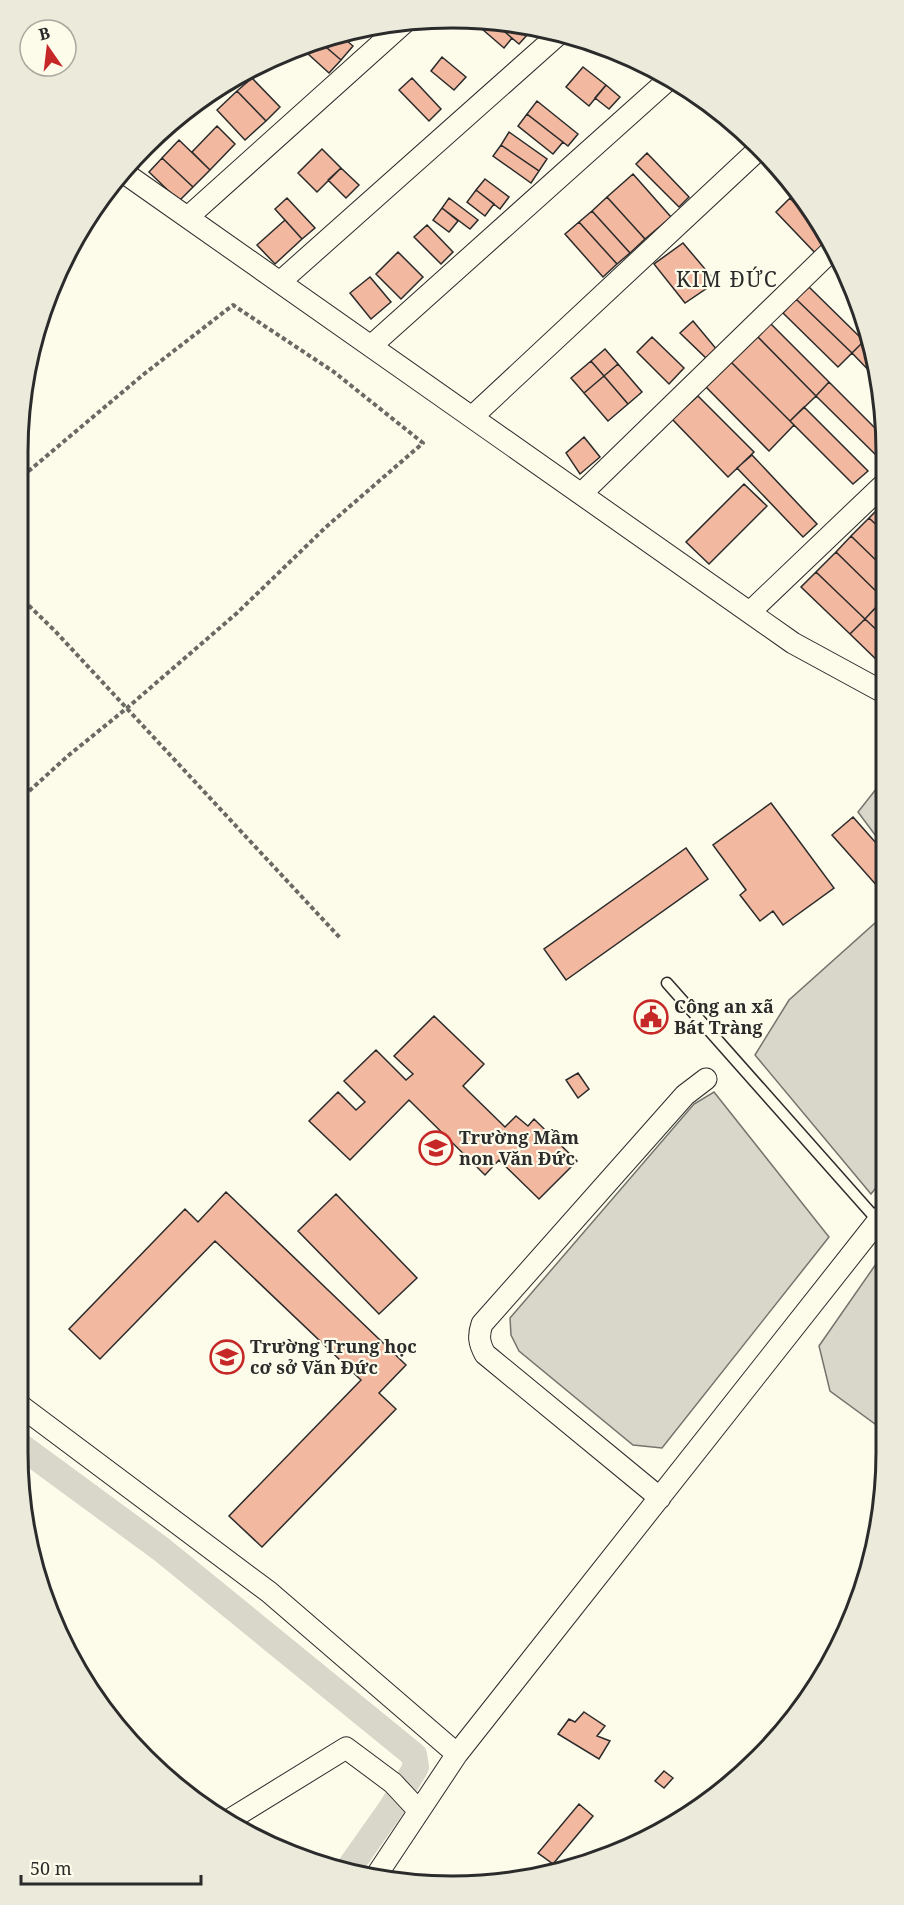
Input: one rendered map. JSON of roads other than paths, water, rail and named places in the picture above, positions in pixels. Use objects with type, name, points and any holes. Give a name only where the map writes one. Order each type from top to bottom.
[{"type":"street","points":[[188,217],[393,33]]},
{"type":"street","points":[[280,282],[551,41]]},
{"type":"street","points":[[371,346],[663,84]]},
{"type":"street","points":[[472,417],[753,155]]},
{"type":"street","points":[[130,177],[793,643],[876,688]]},
{"type":"street","points":[[582,494],[827,255]]},
{"type":"street","points":[[750,612],[876,492]]},
{"type":"street","points":[[660,1498],[485,1354],[480,1346],[479,1335],[482,1324],[685,1095],[706,1079]]},
{"type":"street","points":[[379,1870],[415,1806],[876,1224]]},
{"type":"street","points":[[28,1411],[269,1592],[457,1754]]},
{"type":"street","points":[[235,1817],[346,1748],[393,1783],[415,1806]]},
{"type":"lane","points":[[668,983],[876,1209]]},
{"type":"waterway","points":[[28,1451],[161,1549],[414,1755],[416,1767],[392,1807],[352,1864]]},
{"type":"place","name":"Công an xã Bát Tràng","points":[[651,1017]]},
{"type":"place","name":"Trường Mầm non Văn Đức","points":[[436,1148]]},
{"type":"place","name":"Trường Trung học cơ sở Văn Đức","points":[[227,1357]]},
{"type":"district","name":"KIM ĐỨC","points":[[727,280]]}]
